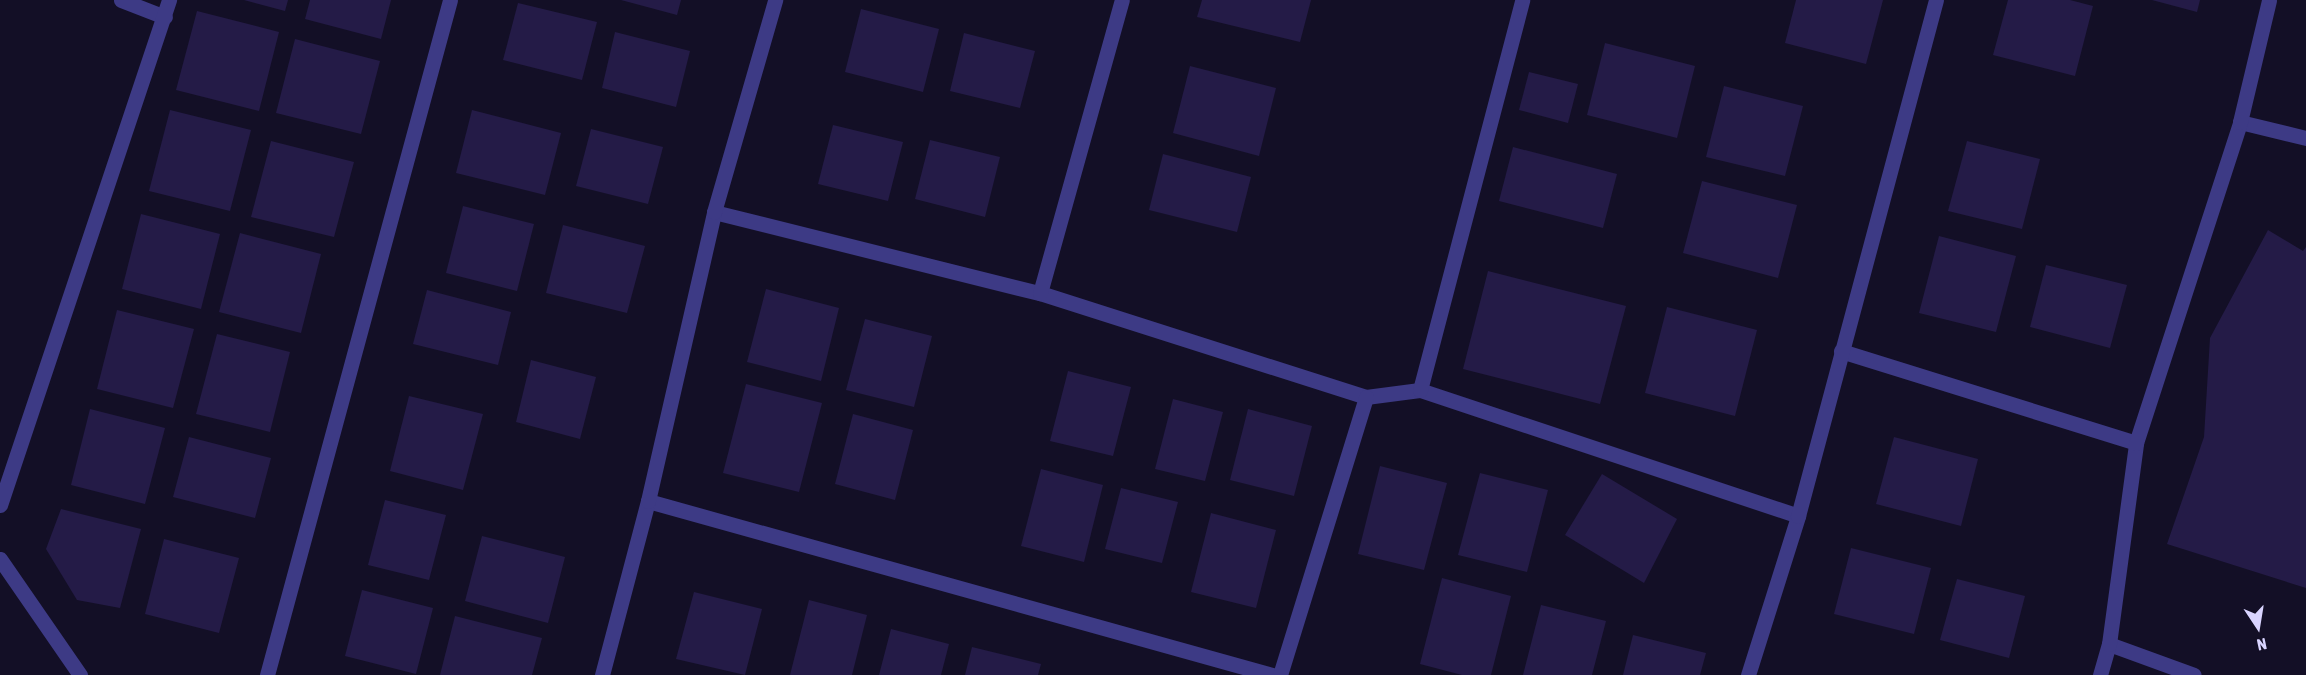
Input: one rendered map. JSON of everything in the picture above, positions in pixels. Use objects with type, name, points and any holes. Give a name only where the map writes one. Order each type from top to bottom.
[{"type":"street","points":[[122,0],[165,17]]},
{"type":"street","points":[[0,505],[170,0]]},
{"type":"street","points":[[267,675],[450,0]]},
{"type":"street","points":[[602,675],[648,501],[714,212],[775,0]]},
{"type":"street","points":[[1040,294],[1122,0]]},
{"type":"street","points":[[1420,390],[1522,0]]},
{"type":"street","points":[[1748,675],[1798,516],[1936,0]]},
{"type":"street","points":[[2100,675],[2109,644],[2136,443],[2240,122],[2269,0]]},
{"type":"street","points":[[2240,122],[2306,138]]},
{"type":"street","points":[[714,212],[1040,294],[1366,397],[1420,390],[1798,516]]},
{"type":"street","points":[[1841,351],[2136,443]]},
{"type":"street","points":[[1280,675],[1366,397]]},
{"type":"street","points":[[648,501],[1272,675]]},
{"type":"street","points":[[0,559],[80,675]]},
{"type":"street","points":[[2109,644],[2194,675]]},
{"type":"building","points":[[244,0],[288,0],[285,11]]},
{"type":"building","points":[[310,0],[391,0],[381,39],[305,19]]},
{"type":"building","points":[[621,0],[681,0],[677,15]]},
{"type":"building","points":[[1202,0],[1311,0],[1300,42],[1197,17]]},
{"type":"building","points":[[1796,0],[1883,0],[1866,64],[1785,43]]},
{"type":"building","points":[[2008,0],[2070,0],[2093,6],[2075,76],[1993,55]]},
{"type":"building","points":[[2152,0],[2200,0],[2197,12]]},
{"type":"building","points":[[518,3],[597,22],[582,80],[503,60]]},
{"type":"building","points":[[861,9],[939,29],[923,92],[845,72]]},
{"type":"building","points":[[197,11],[279,32],[259,111],[176,90]]},
{"type":"building","points":[[615,32],[690,51],[676,107],[602,88]]},
{"type":"building","points":[[964,33],[1035,51],[1020,108],[950,91]]},
{"type":"building","points":[[295,39],[380,61],[361,134],[276,113]]},
{"type":"building","points":[[1605,43],[1695,66],[1677,138],[1587,115]]},
{"type":"building","points":[[1190,66],[1276,88],[1259,156],[1173,133]]},
{"type":"building","points":[[1529,72],[1578,84],[1568,123],[1519,110]]},
{"type":"building","points":[[1724,86],[1803,106],[1785,176],[1706,157]]},
{"type":"building","points":[[170,110],[251,130],[230,211],[149,191]]},
{"type":"building","points":[[472,110],[561,133],[545,195],[456,173]]},
{"type":"building","points":[[833,125],[903,142],[888,201],[818,184]]},
{"type":"building","points":[[591,129],[663,147],[648,204],[576,186]]},
{"type":"building","points":[[930,140],[1000,157],[985,217],[915,199]]},
{"type":"building","points":[[271,141],[354,162],[334,237],[251,217]]},
{"type":"building","points":[[1967,141],[2040,159],[2022,229],[1948,211]]},
{"type":"building","points":[[1513,147],[1617,174],[1603,228],[1499,201]]},
{"type":"building","points":[[1163,154],[1251,177],[1237,232],[1149,210]]},
{"type":"building","points":[[1702,181],[1797,205],[1778,278],[1683,253]]},
{"type":"building","points":[[463,206],[534,224],[517,291],[446,273]]},
{"type":"building","points":[[141,214],[220,234],[201,309],[122,289]]},
{"type":"building","points":[[563,225],[645,246],[627,313],[546,293]]},
{"type":"building","points":[[2268,230],[2303,251],[2306,247],[2306,588],[2167,544],[2204,437],[2210,338]]},
{"type":"building","points":[[240,233],[321,254],[301,333],[219,312]]},
{"type":"building","points":[[1939,236],[2016,256],[1996,332],[1919,313]]},
{"type":"building","points":[[2046,265],[2127,285],[2110,348],[2030,327]]},
{"type":"building","points":[[1488,271],[1626,306],[1600,404],[1463,369]]},
{"type":"building","points":[[766,289],[839,308],[821,381],[747,362]]},
{"type":"building","points":[[427,290],[511,312],[498,365],[413,344]]},
{"type":"building","points":[[1667,307],[1757,330],[1735,416],[1645,393]]},
{"type":"building","points":[[117,310],[194,329],[173,408],[97,389]]},
{"type":"building","points":[[865,319],[932,336],[914,407],[846,390]]},
{"type":"building","points":[[217,334],[290,352],[270,432],[196,414]]},
{"type":"building","points":[[531,360],[596,377],[580,439],[516,422]]},
{"type":"building","points":[[1068,371],[1131,387],[1113,456],[1050,441]]},
{"type":"building","points":[[746,384],[822,403],[799,492],[723,473]]},
{"type":"building","points":[[409,396],[483,414],[463,490],[390,471]]},
{"type":"building","points":[[1173,399],[1223,412],[1205,481],[1155,469]]},
{"type":"building","points":[[90,409],[165,428],[145,504],[71,485]]},
{"type":"building","points":[[1248,409],[1312,426],[1294,496],[1230,480]]},
{"type":"building","points":[[853,414],[913,430],[895,500],[835,484]]},
{"type":"building","points":[[189,437],[271,458],[255,518],[173,497]]},
{"type":"building","points":[[1894,437],[1978,459],[1961,526],[1876,504]]},
{"type":"building","points":[[1380,466],[1447,483],[1424,570],[1358,554]]},
{"type":"building","points":[[1041,469],[1103,485],[1084,562],[1021,546]]},
{"type":"building","points":[[1480,473],[1548,490],[1527,572],[1458,555]]},
{"type":"building","points":[[1602,474],[1677,519],[1644,583],[1565,535]]},
{"type":"building","points":[[1121,488],[1178,502],[1162,563],[1105,549]]},
{"type":"building","points":[[385,500],[446,515],[429,580],[368,565]]},
{"type":"building","points":[[61,509],[141,529],[120,608],[77,600],[46,549]]},
{"type":"building","points":[[1211,513],[1276,530],[1256,608],[1191,592]]},
{"type":"building","points":[[482,536],[565,557],[548,623],[465,601]]},
{"type":"building","points":[[164,539],[239,558],[219,633],[145,614]]},
{"type":"building","points":[[1851,548],[1931,568],[1914,634],[1834,614]]},
{"type":"building","points":[[1442,578],[1511,596],[1491,675],[1462,675],[1420,664]]},
{"type":"building","points":[[1957,579],[2025,596],[2009,658],[1940,640]]},
{"type":"building","points":[[362,590],[433,608],[416,674],[345,656]]},
{"type":"building","points":[[694,592],[762,609],[745,675],[676,659]]},
{"type":"building","points":[[809,600],[867,615],[852,675],[790,675]]},
{"type":"building","points":[[1541,605],[1606,621],[1592,675],[1523,675]]},
{"type":"building","points":[[455,616],[542,638],[532,675],[440,675]]},
{"type":"building","points":[[891,629],[949,644],[941,675],[879,675]]},
{"type":"building","points":[[1633,635],[1706,653],[1700,675],[1623,675]]},
{"type":"building","points":[[972,647],[1041,664],[1038,675],[965,675]]}]
